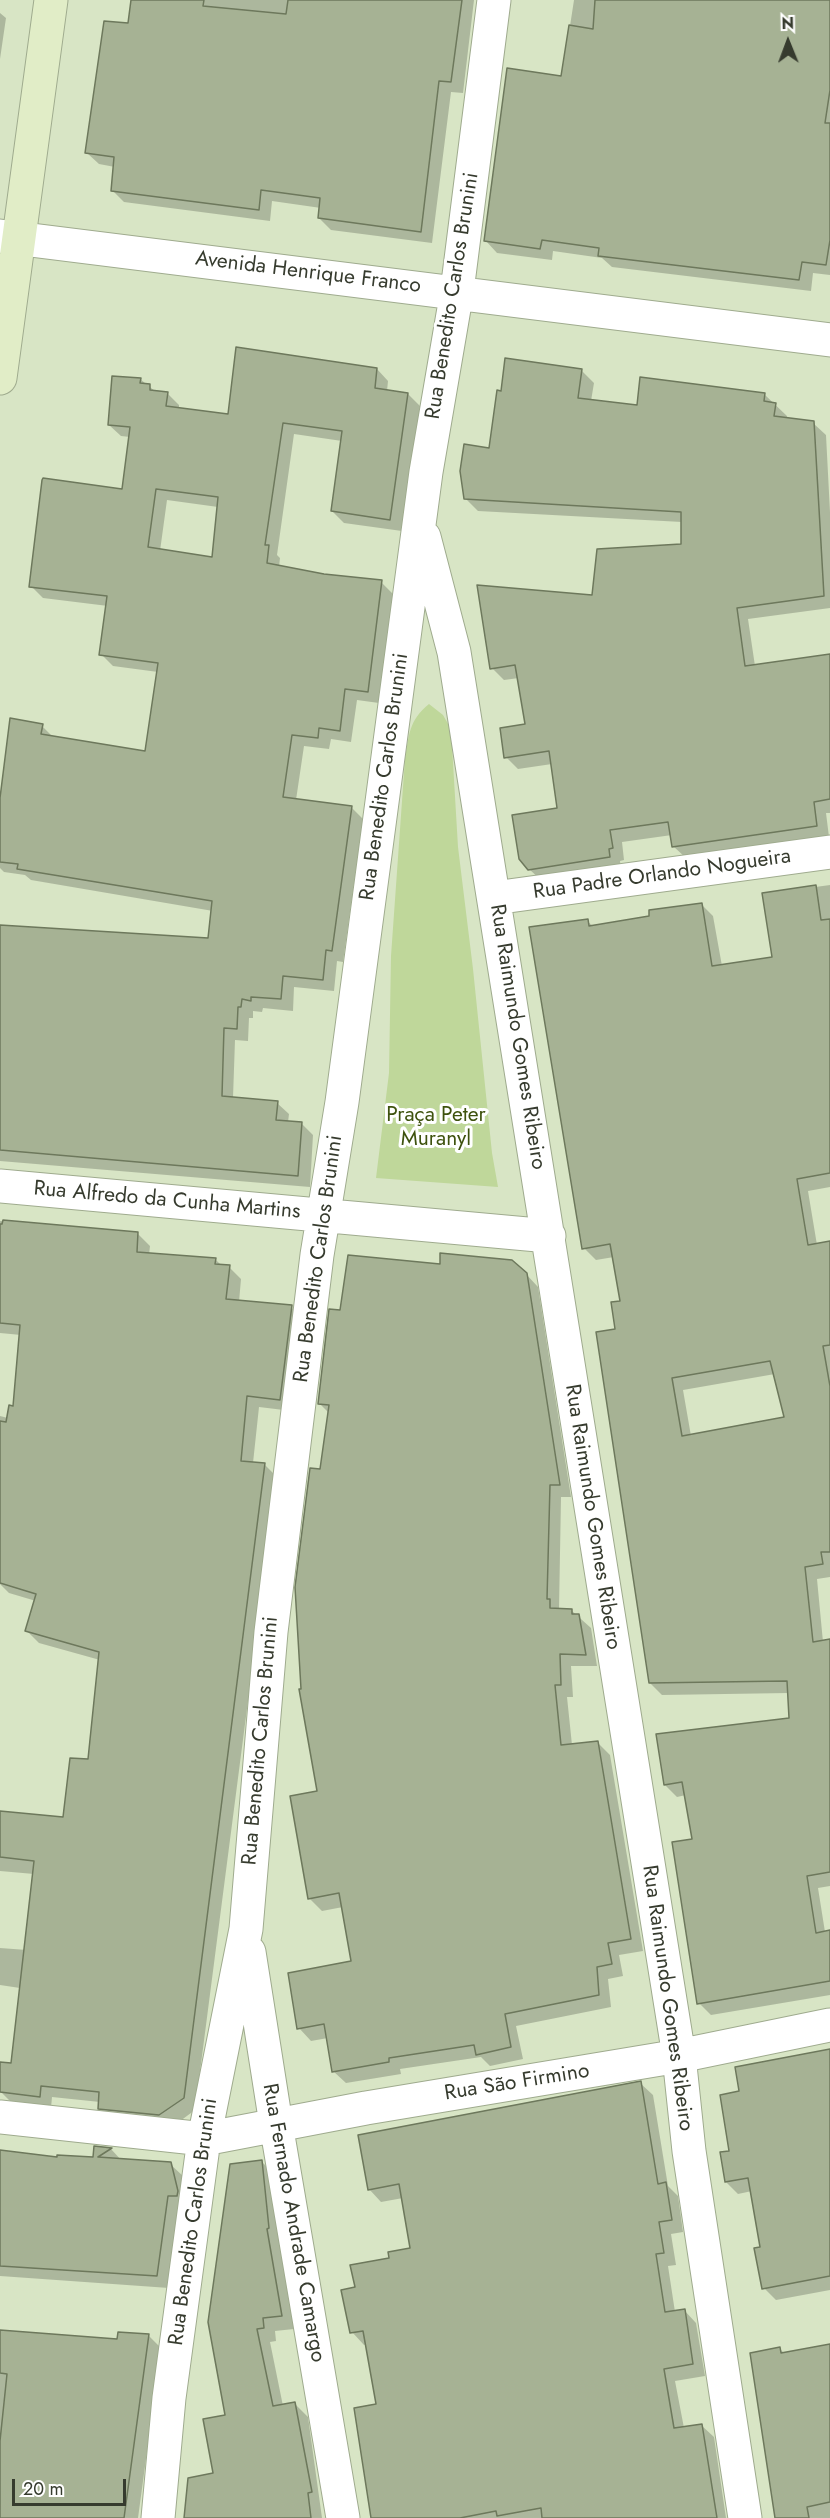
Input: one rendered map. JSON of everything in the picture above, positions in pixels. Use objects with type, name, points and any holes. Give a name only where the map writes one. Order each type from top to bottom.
[{"type":"street","points":[[0,378],[9,237],[51,0]]},
{"type":"street","name":"Rua Benedito Carlos Brunini","points":[[158,2518],[169,2398],[204,2139],[246,1929],[271,1632],[324,1215],[342,1102],[419,521],[457,291],[494,0]]},
{"type":"street","name":"Avenida Henrique Franco","points":[[9,237],[457,291],[830,340]]},
{"type":"street","name":"Rua Raimundo Gomes Ribeiro","points":[[419,521],[454,652],[679,2056],[689,2151],[745,2518]]},
{"type":"street","name":"Rua Padre Orlando Nogueira","points":[[494,898],[830,852]]},
{"type":"street","name":"Rua Alfredo da Cunha Martins","points":[[0,1186],[549,1236]]},
{"type":"street","name":"Rua Fernado Andrade Camargo","points":[[246,1929],[276,2124],[343,2518]]},
{"type":"street","name":"Rua São Firmino","points":[[0,2117],[204,2139],[276,2124],[679,2056],[830,2025]]},
{"type":"green space","name":"Praça Peter Muranyl","points":[[429,704],[443,715],[451,729],[458,847],[492,1153],[498,1187],[376,1178],[389,1073],[391,956],[405,759],[414,722]]},
{"type":"building","points":[[131,0],[204,0],[203,6],[286,14],[288,0],[462,0],[451,82],[439,81],[421,232],[318,218],[320,198],[261,190],[259,210],[111,191],[114,157],[85,153],[104,21],[128,23]]},
{"type":"building","points":[[595,0],[830,0],[830,90],[825,123],[830,123],[830,240],[826,265],[802,262],[799,280],[598,256],[599,248],[542,240],[540,249],[484,241],[507,68],[561,76],[569,25],[593,29]]},
{"type":"building","points":[[236,347],[377,368],[375,388],[408,393],[390,520],[331,511],[342,431],[283,423],[265,545],[269,545],[267,563],[324,574],[382,580],[368,692],[345,689],[340,731],[319,728],[318,738],[292,735],[283,797],[352,806],[332,951],[326,950],[323,980],[283,976],[281,999],[251,997],[251,1001],[242,999],[241,1007],[238,1007],[237,1029],[224,1028],[222,1096],[278,1101],[276,1120],[302,1122],[298,1176],[0,1150],[0,925],[208,938],[212,901],[17,869],[18,864],[0,862],[0,798],[10,718],[43,724],[41,734],[145,751],[158,663],[99,655],[107,596],[29,587],[42,480],[43,478],[122,489],[130,427],[108,425],[112,376],[141,378],[140,383],[150,384],[150,390],[168,392],[166,406],[228,414]],"holes":[[[156,489],[218,497],[212,557],[148,547]]]},
{"type":"building","points":[[505,358],[582,369],[578,398],[637,405],[640,377],[765,393],[764,401],[776,403],[774,416],[814,421],[824,596],[737,608],[745,666],[830,654],[830,799],[814,802],[817,826],[672,847],[668,822],[610,830],[613,848],[609,849],[610,857],[528,870],[519,859],[512,815],[557,808],[549,751],[504,758],[500,728],[525,724],[515,665],[490,669],[477,585],[592,595],[597,549],[681,544],[681,512],[464,499],[460,471],[464,444],[489,448],[497,390],[501,391]]},
{"type":"building","points":[[816,885],[821,920],[830,919],[830,1173],[797,1179],[808,1245],[830,1241],[830,1345],[823,1346],[830,1386],[830,1552],[821,1552],[823,1564],[805,1567],[813,1642],[830,1639],[830,1872],[807,1876],[816,1933],[830,1930],[830,1981],[697,2004],[672,1842],[692,1839],[682,1782],[664,1785],[656,1734],[789,1718],[787,1681],[649,1683],[596,1332],[615,1329],[611,1302],[620,1301],[610,1244],[582,1249],[529,927],[588,919],[589,926],[649,916],[649,910],[702,903],[712,966],[772,957],[762,893]],"holes":[[[770,1361],[784,1417],[682,1436],[672,1378]]]},
{"type":"building","points":[[3,1220],[138,1232],[137,1252],[216,1258],[215,1264],[230,1265],[226,1299],[292,1305],[280,1400],[247,1396],[241,1461],[265,1463],[184,2098],[159,2115],[98,2109],[99,2092],[41,2086],[40,2097],[0,2092],[0,2062],[11,2063],[34,1861],[0,1857],[0,1811],[63,1817],[70,1758],[88,1759],[99,1652],[25,1631],[36,1594],[0,1583],[0,1421],[6,1422],[9,1405],[13,1406],[20,1325],[0,1323],[0,1224]]},
{"type":"building","points":[[440,1253],[512,1260],[527,1273],[560,1485],[550,1485],[547,1599],[550,1599],[550,1608],[572,1609],[572,1614],[579,1614],[586,1655],[560,1654],[561,1685],[555,1685],[561,1745],[598,1741],[631,1939],[608,1943],[612,1964],[597,1967],[599,1995],[505,2014],[511,2047],[476,2055],[474,2045],[389,2058],[389,2062],[332,2072],[324,2024],[297,2029],[288,1973],[351,1961],[339,1893],[308,1899],[290,1796],[317,1791],[299,1689],[301,1689],[295,1587],[310,1468],[320,1469],[329,1405],[318,1404],[329,1309],[340,1310],[348,1255],[440,1264]]},
{"type":"building","points":[[830,2049],[830,2276],[762,2289],[754,2248],[760,2247],[748,2178],[725,2182],[720,2152],[729,2151],[720,2095],[739,2091],[735,2067]]},
{"type":"building","points":[[641,2081],[658,2184],[666,2182],[672,2220],[659,2222],[664,2253],[656,2254],[665,2312],[685,2309],[693,2364],[664,2369],[674,2428],[702,2424],[717,2518],[542,2518],[541,2508],[497,2516],[496,2511],[460,2518],[371,2518],[354,2408],[376,2404],[363,2331],[350,2333],[341,2290],[355,2287],[350,2265],[389,2258],[388,2252],[410,2248],[399,2184],[368,2190],[358,2135]]},
{"type":"building","points":[[94,2146],[112,2148],[98,2157],[171,2162],[178,2191],[177,2196],[168,2196],[157,2276],[0,2266],[0,2150],[57,2157],[57,2155],[93,2157]]},
{"type":"building","points":[[262,2160],[269,2228],[267,2229],[282,2316],[263,2318],[264,2328],[257,2329],[273,2406],[295,2402],[312,2492],[308,2493],[311,2518],[184,2518],[188,2478],[213,2473],[203,2419],[225,2415],[208,2322],[230,2164]]},
{"type":"building","points":[[0,2330],[117,2339],[118,2332],[149,2334],[124,2518],[0,2518],[0,2441],[7,2374],[0,2373]]},
{"type":"building","points":[[830,2344],[830,2502],[807,2507],[809,2518],[775,2518],[750,2353],[780,2347],[781,2353]]}]
